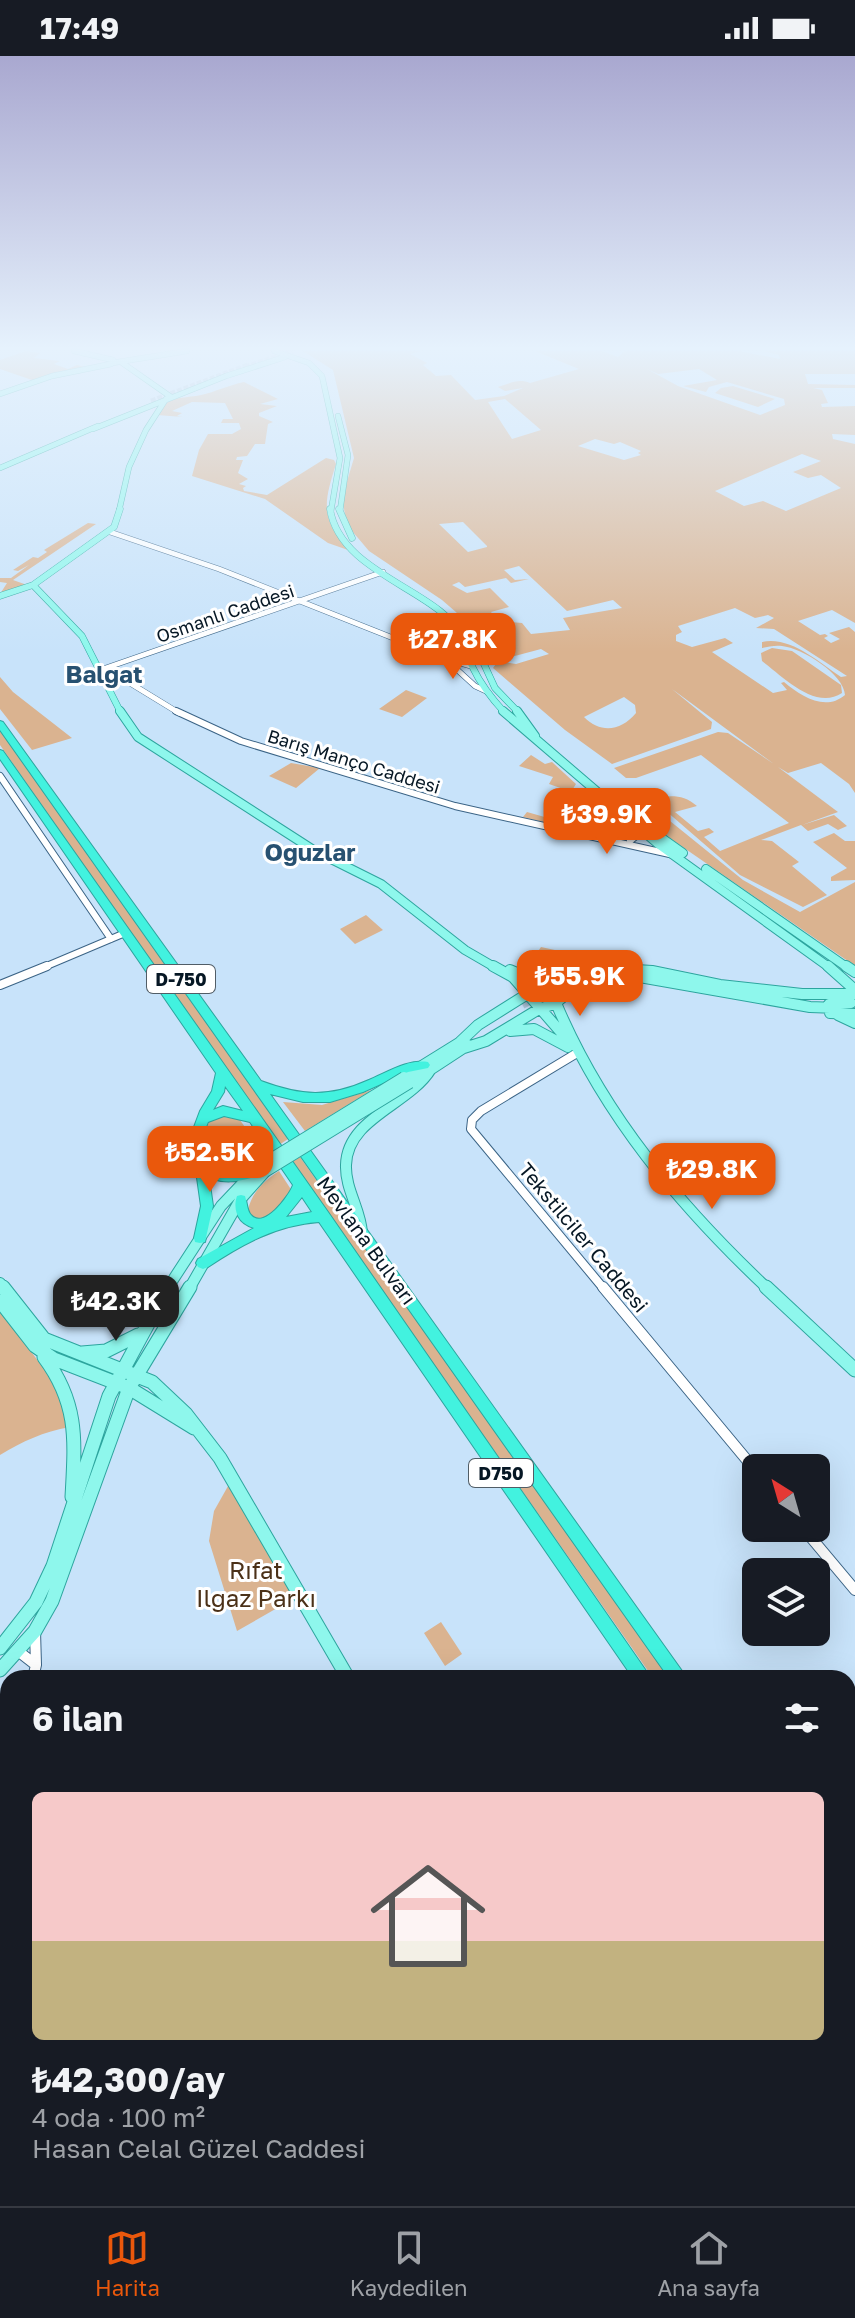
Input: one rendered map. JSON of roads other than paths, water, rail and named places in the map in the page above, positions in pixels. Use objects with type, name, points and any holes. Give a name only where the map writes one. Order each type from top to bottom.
[{"type":"highway","name":"Mevlana Bulvarı","points":[[0,724],[673,1670]]},
{"type":"highway","name":"Mevlana Bulvarı","points":[[0,753],[637,1670]]},
{"type":"highway","points":[[256,1084],[302,1098],[331,1099],[404,1069],[428,1067]]},
{"type":"highway","points":[[200,1238],[207,1206],[197,1146],[201,1121],[218,1092],[222,1072]]},
{"type":"highway","points":[[201,1121],[214,1112],[223,1111],[255,1119]]},
{"type":"highway","points":[[203,1170],[224,1178],[257,1171]]},
{"type":"highway","points":[[241,1200],[241,1211],[247,1219],[268,1221],[288,1210],[300,1184]]},
{"type":"highway","points":[[203,1263],[265,1229],[294,1219],[323,1216]]},
{"type":"main road","points":[[0,466],[33,451]]},
{"type":"main road","points":[[0,466],[37,451]]},
{"type":"main road","points":[[0,596],[33,585],[110,532],[124,498],[129,467],[137,451]]},
{"type":"main road","points":[[342,451],[344,461],[330,497],[331,517],[343,538],[456,625],[471,666],[488,692],[523,729],[675,856],[835,971],[842,982],[840,987],[823,997]]},
{"type":"main road","points":[[389,572],[446,608],[473,637],[486,671],[503,697],[531,726],[536,737]]},
{"type":"main road","points":[[33,585],[82,636],[127,724],[143,742],[315,851],[381,884],[482,961],[513,977],[526,993],[530,1007],[574,1049]]},
{"type":"main road","points":[[465,643],[473,637]]},
{"type":"main road","points":[[471,666],[486,671]]},
{"type":"main road","points":[[478,674],[486,671]]},
{"type":"main road","points":[[613,803],[633,825],[855,972]]},
{"type":"main road","points":[[482,961],[554,989],[558,995],[556,1003],[574,1049],[637,1146],[680,1202],[855,1370]]},
{"type":"main road","points":[[462,1045],[472,1029],[526,993],[574,971],[620,966],[804,1001],[854,1002]]},
{"type":"main road","points":[[617,971],[854,1002],[810,1007],[634,976],[594,978],[561,986],[591,974],[617,971]]},
{"type":"main road","points":[[835,971],[854,1002]]},
{"type":"main road","points":[[18,1651],[3,1645],[36,1602],[53,1566],[121,1370],[200,1238],[257,1171],[462,1045],[530,1007],[556,1003],[564,994],[585,985],[617,979],[725,991]]},
{"type":"main road","points":[[738,994],[748,999],[837,1014],[855,1023]]},
{"type":"main road","points":[[837,1014],[854,1002]]},
{"type":"main road","points":[[493,1037],[530,1007]]},
{"type":"main road","points":[[462,1045],[517,1029],[534,1028],[574,1049]]},
{"type":"main road","points":[[362,1233],[360,1211],[346,1178],[349,1148],[360,1130],[423,1084],[428,1067]]},
{"type":"main road","points":[[0,1670],[35,1631],[52,1601],[129,1388],[257,1171]]},
{"type":"main road","points":[[0,1283],[44,1339],[152,1382],[200,1431],[259,1523],[343,1670]]},
{"type":"main road","points":[[0,1301],[60,1379],[74,1411],[76,1432],[71,1511]]},
{"type":"main road","points":[[75,1353],[106,1351],[123,1345],[150,1321]]},
{"type":"main road","points":[[35,1346],[54,1359],[129,1388],[200,1431]]},
{"type":"main road","points":[[18,1624],[35,1631]]},
{"type":"street","points":[[110,532],[219,569],[478,674]]},
{"type":"street","name":"Osmanlı Caddesi","points":[[100,670],[389,572]]},
{"type":"street","points":[[453,663],[465,643]]},
{"type":"street","points":[[453,663],[471,666]]},
{"type":"street","points":[[453,663],[475,686],[488,692]]},
{"type":"street","name":"Barış Manço Caddesi","points":[[100,670],[125,680],[172,710],[241,741],[455,806],[632,843],[675,856]]},
{"type":"street","points":[[0,776],[111,939]]},
{"type":"street","points":[[632,843],[635,837],[633,825]]},
{"type":"street","name":"Barış Manço Caddesi","points":[[632,843],[659,840]]},
{"type":"street","points":[[0,985],[125,933]]},
{"type":"street","name":"Tekstilciler Caddesi","points":[[574,1049],[481,1111],[472,1120],[473,1133],[742,1454]]},
{"type":"street","points":[[815,1542],[855,1590]]},
{"type":"street","points":[[35,1631],[35,1670]]},
{"type":"street","points":[[18,1651],[36,1665]]},
{"type":"tunnel","points":[[522,1004],[557,985]]},
{"type":"district","name":"Balgat","points":[[104,673]]},
{"type":"district","name":"Oğuzlar","points":[[310,851]]},
{"type":"park label","name":"Rıfat Ilgaz Parkı","points":[[256,1583]]}]
